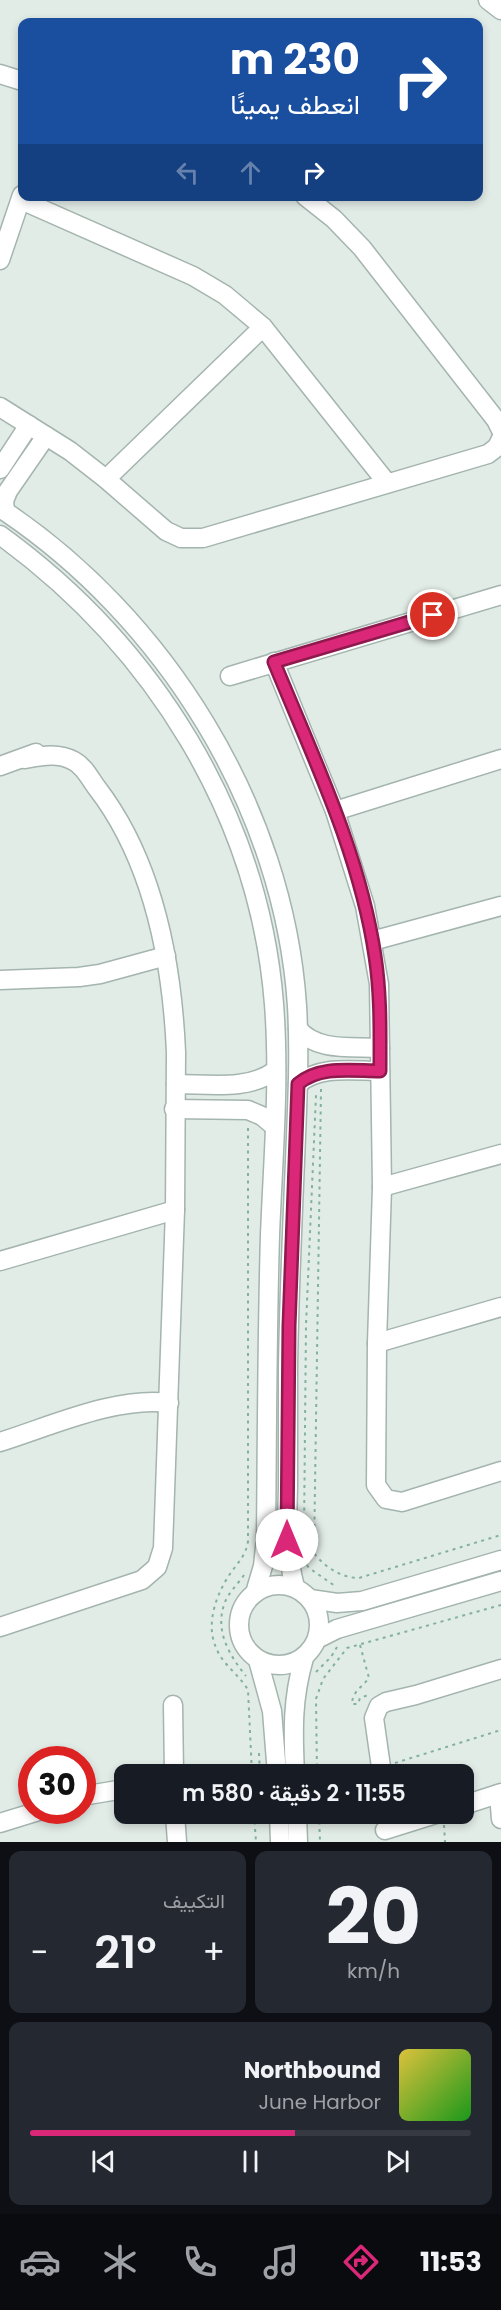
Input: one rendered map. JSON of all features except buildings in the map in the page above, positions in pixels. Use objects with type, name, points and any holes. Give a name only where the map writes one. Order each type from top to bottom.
[{"type":"street","points":[[488,0],[501,3]]},
{"type":"street","points":[[488,0],[501,10]]},
{"type":"street","points":[[0,74],[18,80]]},
{"type":"street","points":[[0,260],[21,201]]},
{"type":"street","points":[[29,201],[193,276],[225,295],[264,327],[387,483]]},
{"type":"street","points":[[311,201],[334,219],[362,248],[496,420],[501,430]]},
{"type":"street","points":[[106,479],[264,327]]},
{"type":"street","points":[[0,407],[46,436],[106,479],[166,531],[189,539],[203,538],[488,454],[497,447],[501,439]]},
{"type":"street","points":[[0,470],[29,425]]},
{"type":"street","points":[[46,436],[8,491],[2,510],[63,555],[116,605],[168,669],[210,732],[249,808],[278,890],[290,947],[298,1029],[289,1326],[287,1532],[288,1556],[294,1587]]},
{"type":"street","points":[[0,536],[67,589],[131,656],[168,705],[214,784],[238,841],[257,904],[272,990],[276,1070],[268,1322],[266,1538],[263,1566],[255,1593],[241,1611],[239,1627],[242,1642],[258,1660],[281,1666],[303,1658]]},
{"type":"street","points":[[230,676],[501,594]]},
{"type":"street","points":[[274,662],[335,811],[358,881],[372,941],[381,1013],[382,1187],[377,1343],[376,1480],[381,1495],[391,1501],[402,1502],[501,1471]]},
{"type":"street","points":[[0,766],[25,759],[58,755],[81,766],[105,798],[141,869],[166,956],[175,1020],[176,1083],[175,1210],[165,1517],[169,1534],[169,1559],[164,1573],[153,1583],[129,1590],[116,1590],[0,1627]]},
{"type":"street","points":[[335,811],[501,759]]},
{"type":"street","points":[[372,941],[501,906]]},
{"type":"street","points":[[0,980],[79,978],[166,956]]},
{"type":"street","points":[[298,1029],[309,1040],[323,1045],[380,1048]]},
{"type":"street","points":[[176,1083],[249,1084],[263,1079],[276,1070]]},
{"type":"street","points":[[298,1084],[309,1076],[322,1072],[380,1071]]},
{"type":"street","points":[[210,1109],[204,1096],[211,1084]]},
{"type":"street","points":[[174,1109],[248,1110],[262,1116],[274,1126]]},
{"type":"street","points":[[382,1187],[501,1154]]},
{"type":"street","points":[[0,1261],[175,1210]]},
{"type":"street","points":[[377,1343],[501,1307]]},
{"type":"street","points":[[0,1442],[120,1404],[145,1401],[170,1403]]},
{"type":"street","points":[[310,1599],[337,1603],[362,1601],[501,1560]]},
{"type":"street","points":[[317,1640],[338,1629],[501,1581]]},
{"type":"street","points":[[255,1593],[274,1585],[294,1587],[310,1599],[318,1614],[320,1631],[317,1640],[303,1658],[296,1686],[293,1715],[295,1764]]},
{"type":"street","points":[[258,1660],[272,1712],[276,1764]]},
{"type":"street","points":[[381,1764],[375,1727],[376,1710],[386,1702],[501,1669]]},
{"type":"street","points":[[173,1705],[174,1764]]},
{"type":"street","points":[[96,1794],[114,1791]]},
{"type":"street","points":[[474,1802],[500,1794],[501,1819]]},
{"type":"street","points":[[0,1823],[18,1817]]},
{"type":"street","points":[[176,1824],[177,1842]]},
{"type":"street","points":[[279,1824],[280,1842]]},
{"type":"street","points":[[297,1824],[298,1842]]},
{"type":"street","points":[[385,1828],[400,1824]]},
{"type":"path","points":[[322,1072],[314,1553],[331,1569],[348,1578],[359,1578],[501,1535]]},
{"type":"path","points":[[304,1536],[306,1325],[316,1095]]},
{"type":"path","points":[[248,1110],[248,1541],[244,1557],[223,1585],[216,1601],[211,1624],[214,1644],[220,1656],[243,1680],[248,1690],[252,1764]]},
{"type":"path","points":[[303,1558],[309,1568],[338,1588]]},
{"type":"path","points":[[316,1764],[316,1699],[323,1679],[347,1648],[501,1605]]},
{"type":"path","points":[[315,1674],[342,1641]]},
{"type":"path","points":[[384,1764],[501,1730]]},
{"type":"path","points":[[255,1824],[256,1842]]},
{"type":"path","points":[[319,1824],[320,1842]]},
{"type":"route","points":[[287,1540],[289,1326],[298,1084],[309,1076],[322,1072],[380,1071],[381,1013],[375,956],[358,881],[335,811],[274,662],[433,615]]}]
